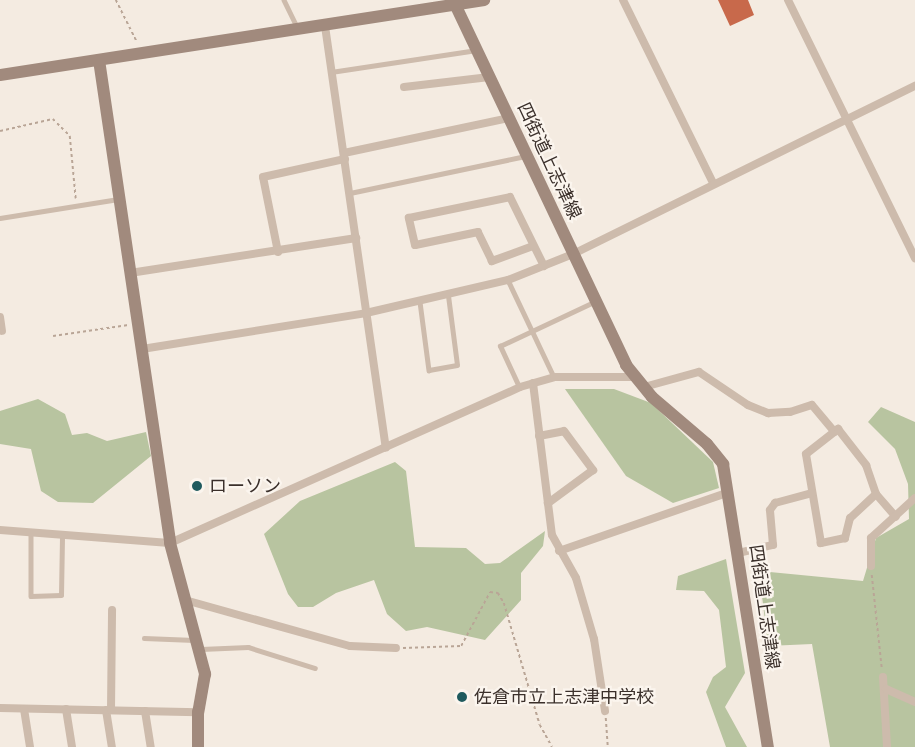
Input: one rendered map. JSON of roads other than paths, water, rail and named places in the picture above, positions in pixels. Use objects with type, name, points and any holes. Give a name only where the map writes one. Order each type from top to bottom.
[{"type":"main road","points":[[0,75],[299,31],[454,2],[484,0]]},
{"type":"main road","name":"四街道上志津線","points":[[454,2],[573,254],[636,377],[715,452],[723,464],[768,747]]},
{"type":"main road","points":[[99,60],[170,543],[206,674],[198,712],[198,747]]},
{"type":"street","points":[[623,0],[712,183]]},
{"type":"street","points":[[788,0],[915,258]]},
{"type":"street","points":[[325,26],[386,448]]},
{"type":"street","points":[[404,87],[489,77]]},
{"type":"street","points":[[142,349],[366,314],[508,280],[573,254],[712,183],[915,86]]},
{"type":"street","points":[[278,252],[263,177],[508,118]]},
{"type":"street","points":[[533,246],[492,261],[478,232],[415,245],[409,218],[510,197],[544,266]]},
{"type":"street","points":[[130,273],[278,252],[356,238]]},
{"type":"street","points":[[0,317],[2,331]]},
{"type":"street","points":[[644,387],[699,372],[748,405],[768,413],[790,412],[812,405],[835,432]]},
{"type":"street","points":[[0,530],[170,543],[520,387],[554,376],[636,377]]},
{"type":"street","points":[[532,383],[552,535],[576,578],[594,639],[605,711]]},
{"type":"street","points":[[876,494],[850,518],[845,538],[821,543],[806,454],[838,429],[866,465],[876,494],[896,517]]},
{"type":"street","points":[[539,436],[564,431],[593,470],[548,503]]},
{"type":"street","points":[[560,551],[729,492]]},
{"type":"street","points":[[738,553],[772,545],[770,510],[775,503],[812,493]]},
{"type":"street","points":[[871,566],[872,538],[915,498]]},
{"type":"street","points":[[186,600],[350,646],[396,648]]},
{"type":"street","points":[[112,610],[109,710],[112,747]]},
{"type":"street","points":[[883,677],[886,689],[887,747]]},
{"type":"street","points":[[886,689],[915,702]]},
{"type":"street","points":[[0,708],[198,712]]},
{"type":"street","points":[[24,709],[30,747]]},
{"type":"street","points":[[66,710],[72,747]]},
{"type":"street","points":[[145,711],[151,747]]},
{"type":"lane","points":[[284,0],[299,31]]},
{"type":"lane","points":[[331,72],[476,50]]},
{"type":"lane","points":[[350,193],[526,156]]},
{"type":"lane","points":[[0,218],[119,199]]},
{"type":"lane","points":[[508,280],[554,376]]},
{"type":"lane","points":[[420,302],[429,370],[457,365],[448,296]]},
{"type":"lane","points":[[520,387],[500,346],[596,301]]},
{"type":"lane","points":[[31,532],[31,596],[62,595],[62,535]]},
{"type":"lane","points":[[144,638],[198,645],[248,647],[315,668]]},
{"type":"place","name":"ローソン","points":[[197,486]]},
{"type":"place","name":"佐倉市立上志津中学校","points":[[462,697]]}]
